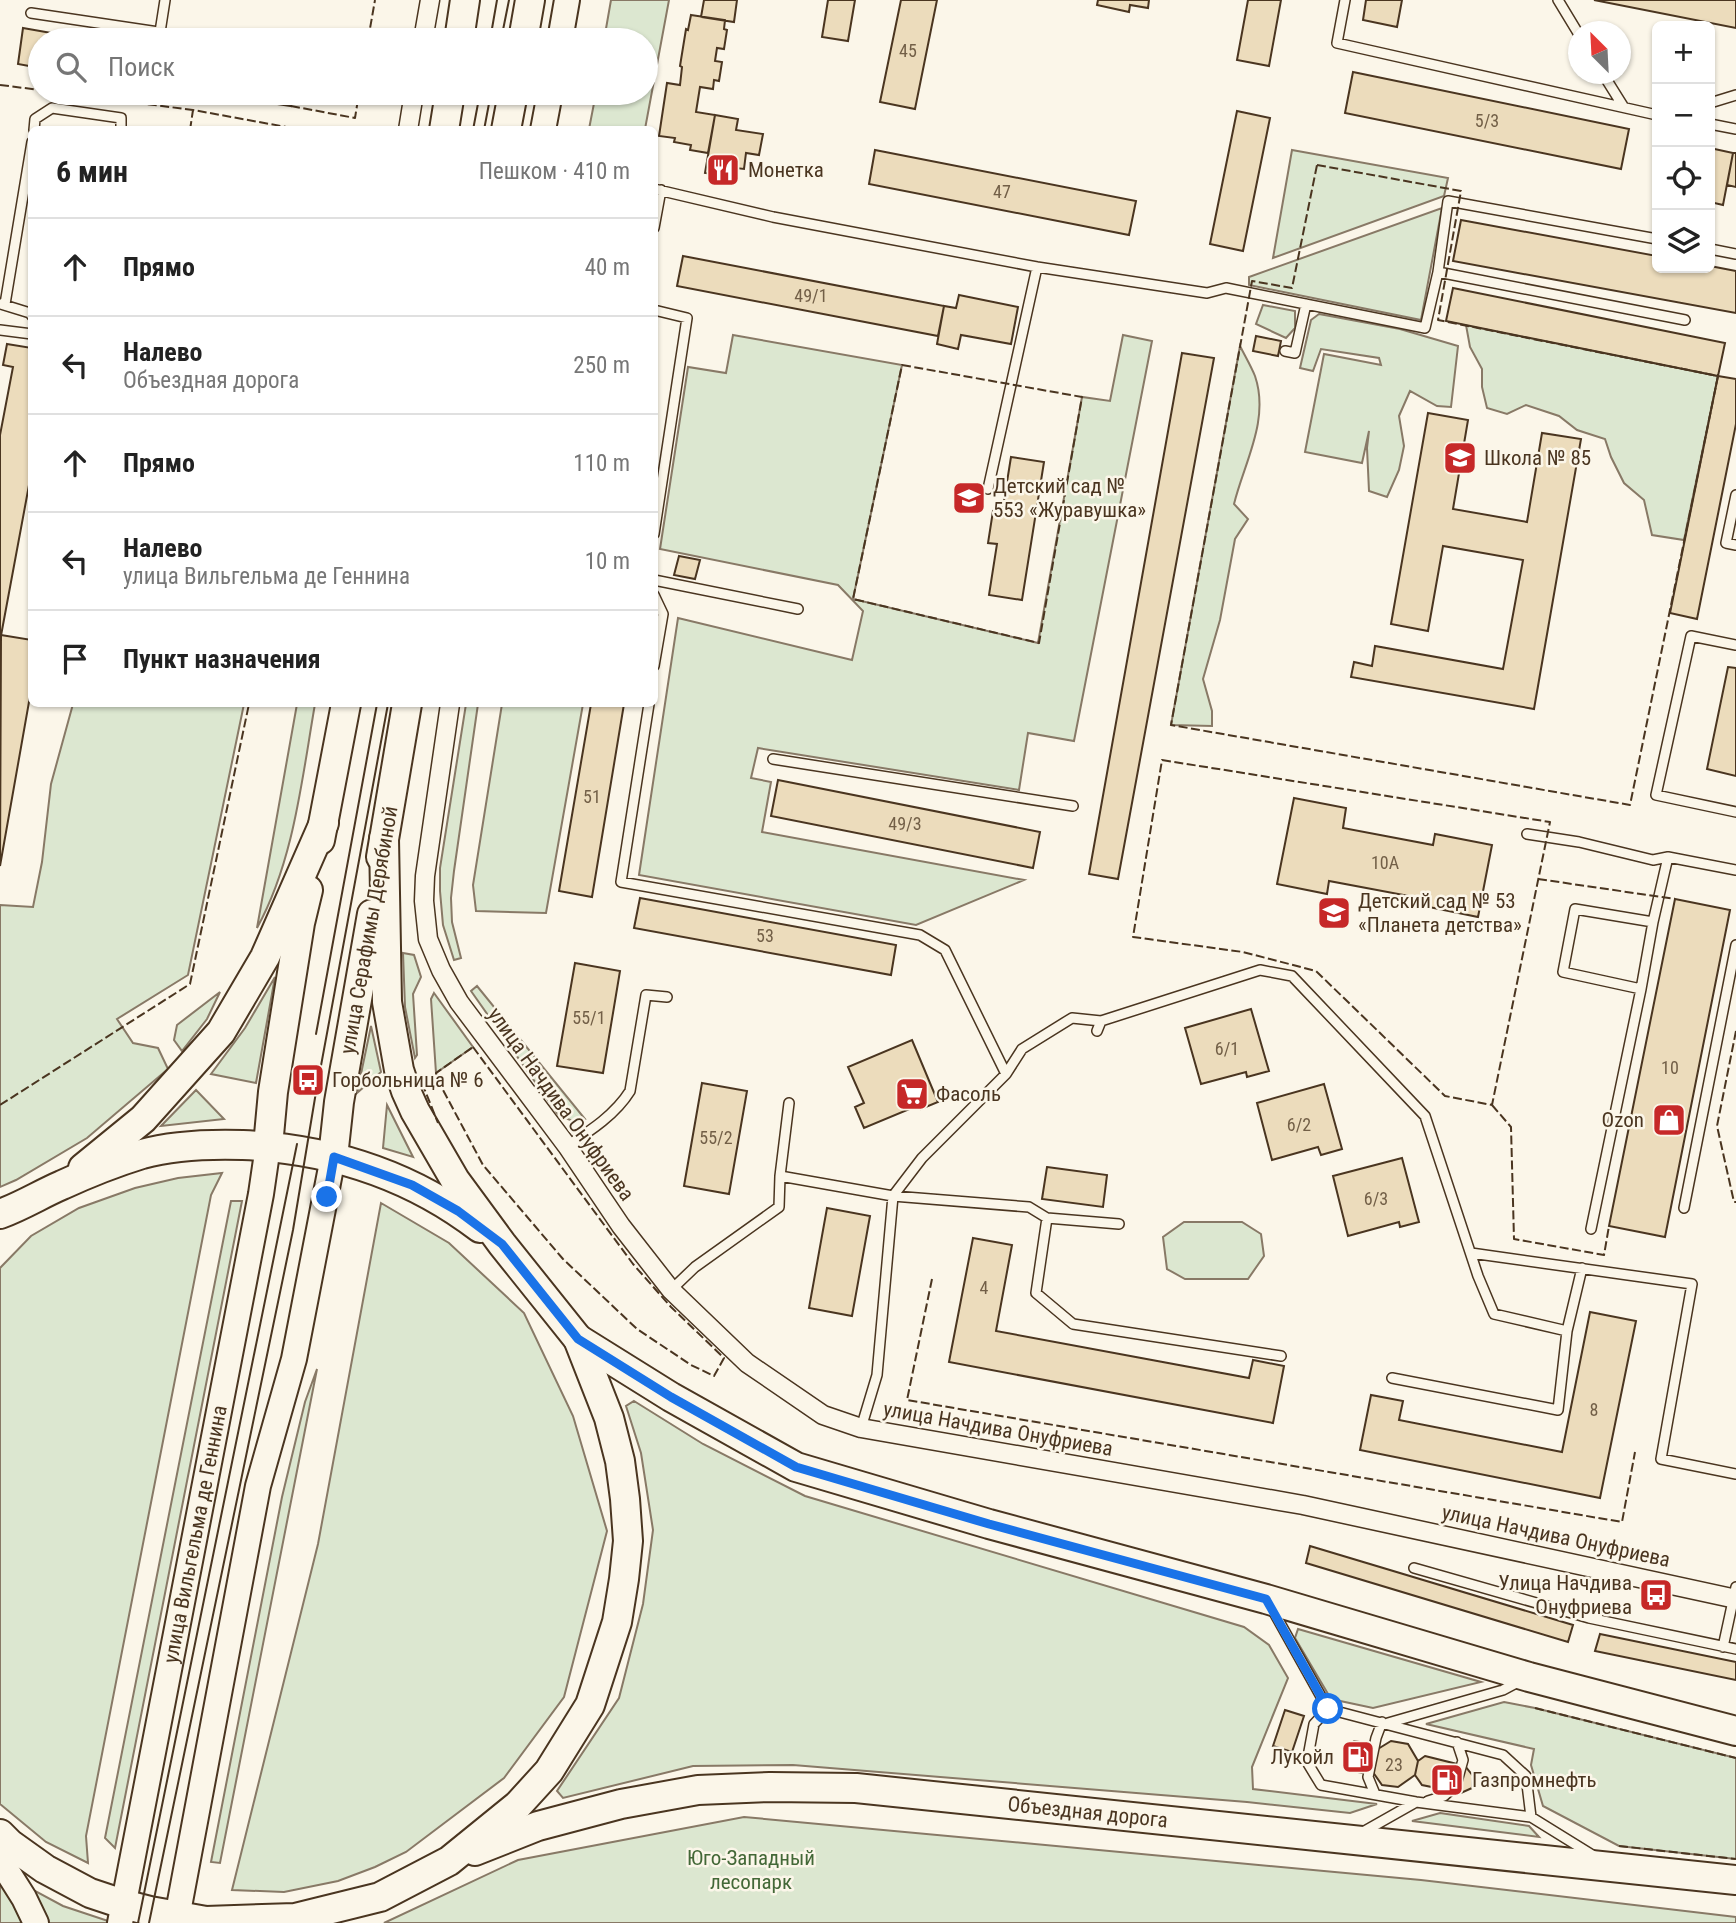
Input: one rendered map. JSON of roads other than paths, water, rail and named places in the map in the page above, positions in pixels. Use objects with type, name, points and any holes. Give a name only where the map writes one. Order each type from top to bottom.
[{"type":"main road","points":[[461,28],[465,0]]},
{"type":"main road","points":[[525,28],[530,0]]},
{"type":"main road","points":[[562,28],[567,0]]},
{"type":"main road","points":[[445,126],[448,105]]},
{"type":"main road","points":[[507,126],[511,105]]},
{"type":"main road","points":[[544,126],[548,105]]},
{"type":"main road","points":[[268,1146],[272,1101],[300,923],[324,823],[345,707]]},
{"type":"main road","name":"улица Серафимы Дерябиной","points":[[334,1157],[339,1102],[406,707]]},
{"type":"main road","points":[[61,1185],[143,1119],[221,1032],[265,957],[324,823]]},
{"type":"main road","points":[[334,1923],[449,1861],[518,1805],[549,1771],[590,1705],[617,1622],[628,1541],[620,1461],[609,1418],[578,1339],[455,1180],[406,1091],[399,1070],[387,1002],[384,839]]},
{"type":"main road","points":[[0,1224],[12,1210],[61,1185],[144,1154],[200,1144],[268,1146],[334,1157],[412,1185],[458,1211],[502,1244]]},
{"type":"main road","name":"улица Вильгельма де Геннина","points":[[121,1913],[259,1207],[268,1146]]},
{"type":"main road","points":[[177,1919],[258,1486],[294,1359],[334,1157]]},
{"type":"main road","points":[[578,1339],[671,1397],[796,1467],[989,1524],[1266,1599],[1529,1677],[1736,1731]]},
{"type":"main road","name":"Объездная дорога","points":[[449,1861],[538,1826],[621,1804],[698,1790],[856,1788],[1736,1880]]},
{"type":"main road","points":[[0,1834],[45,1869],[121,1913],[150,1911],[177,1919],[206,1921],[295,1918],[380,1897]]},
{"type":"main road","points":[[0,1860],[36,1923]]},
{"type":"street","points":[[425,28],[430,0]]},
{"type":"street","points":[[409,126],[412,105]]},
{"type":"street","points":[[339,707],[341,732]]},
{"type":"street","name":"улица Серафимы Дерябиной","points":[[446,980],[428,939],[424,901],[425,876],[450,707]]},
{"type":"street","name":"улица Начдива Онуфриева","points":[[446,980],[459,1002],[567,1146],[621,1226],[671,1290],[747,1363],[823,1415],[860,1428],[1303,1504],[1735,1595]]},
{"type":"lane","points":[[161,28],[165,0]]},
{"type":"lane","points":[[1345,0],[1337,43],[1652,114]]},
{"type":"lane","points":[[1558,0],[1571,21]]},
{"type":"lane","points":[[32,13],[133,28]]},
{"type":"lane","points":[[1609,84],[1623,106]]},
{"type":"lane","points":[[1715,101],[1736,95]]},
{"type":"lane","points":[[34,126],[35,119],[52,108],[121,118],[121,126]]},
{"type":"lane","points":[[1715,125],[1736,129]]},
{"type":"lane","points":[[28,164],[2,304],[28,312]]},
{"type":"lane","points":[[658,189],[773,217],[1037,267],[1207,293],[1226,288],[1425,328],[1438,272],[1448,201],[1652,238]]},
{"type":"lane","points":[[1715,250],[1736,254]]},
{"type":"lane","points":[[988,489],[1037,267]]},
{"type":"lane","points":[[1438,272],[1685,320]]},
{"type":"lane","points":[[1284,351],[1296,353],[1306,304]]},
{"type":"lane","points":[[658,311],[687,318],[658,508]]},
{"type":"lane","points":[[0,330],[28,334]]},
{"type":"lane","points":[[1736,495],[1726,543],[1736,545]]},
{"type":"lane","points":[[658,581],[798,609]]},
{"type":"lane","points":[[658,603],[663,614],[658,643]]},
{"type":"lane","points":[[1736,645],[1690,636],[1656,795],[1736,812]]},
{"type":"lane","points":[[649,707],[621,882],[920,935],[945,950],[1006,1074]]},
{"type":"lane","points":[[773,759],[1073,806]]},
{"type":"lane","points":[[1527,834],[1579,842],[1653,860],[1668,858],[1736,870]]},
{"type":"lane","points":[[1591,1229],[1668,858]]},
{"type":"lane","points":[[1641,989],[1563,972],[1575,909],[1653,922]]},
{"type":"lane","points":[[1684,1209],[1736,945]]},
{"type":"lane","points":[[860,1428],[877,1375],[893,1196],[922,1158],[1006,1074],[1022,1049],[1072,1018],[1099,1026],[1260,970],[1292,976],[1425,1116],[1478,1276],[1494,1314],[1567,1331]]},
{"type":"lane","points":[[567,1146],[595,1128],[624,1102],[630,1091],[646,995],[667,997]]},
{"type":"lane","points":[[671,1290],[695,1267],[779,1207],[789,1103]]},
{"type":"lane","points":[[780,1176],[893,1196],[1029,1208],[1047,1218],[1119,1224]]},
{"type":"lane","points":[[1047,1218],[1036,1293],[1073,1324],[1281,1356]]},
{"type":"lane","points":[[1471,1253],[1692,1283],[1661,1459],[1736,1474]]},
{"type":"lane","points":[[1392,1378],[1558,1410],[1567,1331],[1583,1268]]},
{"type":"lane","points":[[1415,1568],[1589,1618],[1736,1649]]},
{"type":"lane","points":[[1723,1647],[1735,1595]]},
{"type":"lane","points":[[1266,1599],[1328,1709],[1503,1755],[1526,1776],[1531,1816]]},
{"type":"lane","points":[[1375,1794],[1368,1777],[1376,1738],[1385,1723],[1503,1690],[1529,1677]]},
{"type":"lane","points":[[1328,1709],[1314,1724],[1307,1762],[1321,1784],[1420,1802],[1531,1816],[1613,1868]]},
{"type":"lane","points":[[1349,1840],[1420,1802],[1444,1796],[1456,1785],[1463,1760],[1457,1742]]},
{"type":"tram line","points":[[492,28],[497,0]]},
{"type":"tram line","points":[[503,28],[509,0]]},
{"type":"tram line","points":[[474,126],[478,105]]},
{"type":"tram line","points":[[485,126],[489,105]]},
{"type":"tram line","points":[[316,1034],[376,707]]},
{"type":"tram line","points":[[149,1923],[293,1230],[387,707]]},
{"type":"tram line","points":[[138,1923],[297,1144]]},
{"type":"place","name":"Монетка","points":[[723,170]]},
{"type":"place","name":"Школа № 85","points":[[1460,458]]},
{"type":"place","name":"Детский сад № 553 «Журавушка»","points":[[969,498]]},
{"type":"place","name":"Детский сад № 53 «Планета детства»","points":[[1334,913]]},
{"type":"place","name":"Горбольница № 6","points":[[308,1080]]},
{"type":"place","name":"Фасоль","points":[[912,1094]]},
{"type":"place","name":"Ozon","points":[[1669,1120]]},
{"type":"place","name":"Улица Начдива Онуфриева","points":[[1656,1595]]},
{"type":"place","name":"Лукойл","points":[[1358,1757]]},
{"type":"place","name":"Газпромнефть","points":[[1447,1780]]},
{"type":"park label","name":"Юго-Западный лесопарк","points":[[751,1870]]}]
